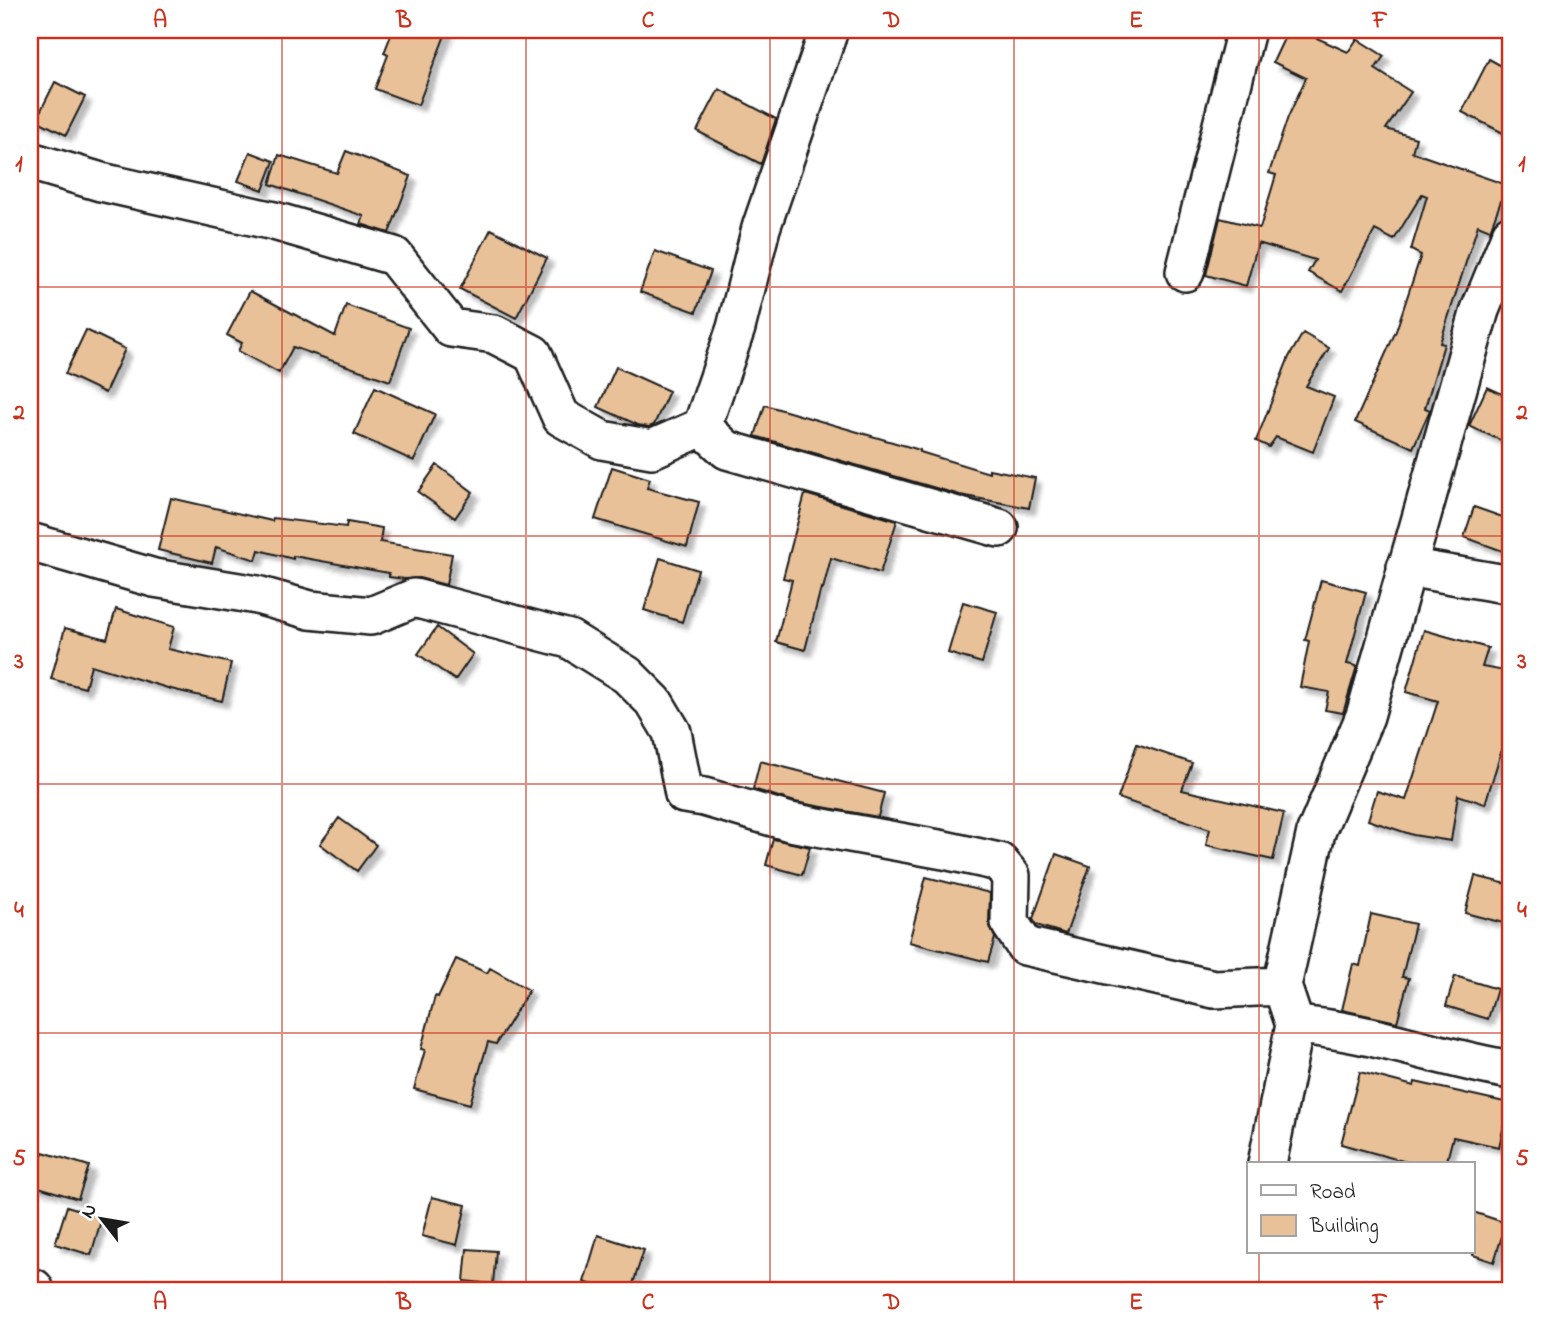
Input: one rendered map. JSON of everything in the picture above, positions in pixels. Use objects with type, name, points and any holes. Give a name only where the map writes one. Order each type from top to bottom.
[{"type":"street","points":[[30,161],[101,182],[274,220],[394,256],[452,328],[494,334],[533,354],[561,418],[602,440],[652,449],[702,427],[737,328],[761,228],[829,30]]},
{"type":"street","points":[[1185,272],[1246,30]]},
{"type":"street","points":[[1267,1162],[1295,1025],[1282,986],[1317,832],[1365,716],[1480,310],[1511,234]]},
{"type":"street","points":[[702,427],[727,450],[999,528]]},
{"type":"street","points":[[30,542],[154,578],[257,596],[310,610],[371,616],[414,598],[569,639],[627,675],[654,702],[673,732],[684,794],[704,797],[790,822],[999,862],[1011,876],[1010,923],[1025,946],[1214,989],[1282,986]]},
{"type":"street","points":[[1406,567],[1511,585]]},
{"type":"street","points":[[1295,1025],[1319,1027],[1511,1070]]},
{"type":"building","points":[[393,30],[447,30],[418,105],[375,89],[388,55],[384,53]]},
{"type":"building","points":[[1288,30],[1299,30],[1348,52],[1357,39],[1384,56],[1375,69],[1411,92],[1386,129],[1416,138],[1412,152],[1507,185],[1490,230],[1478,225],[1440,343],[1444,344],[1425,408],[1430,410],[1413,448],[1355,422],[1396,331],[1421,255],[1411,250],[1427,196],[1422,194],[1394,240],[1375,230],[1342,291],[1308,272],[1315,260],[1258,243],[1246,286],[1206,275],[1220,218],[1260,228],[1276,175],[1269,173],[1288,117],[1306,78],[1273,62]]},
{"type":"building","points":[[1489,59],[1511,71],[1511,137],[1462,112]]},
{"type":"building","points":[[55,82],[85,97],[66,135],[36,120]]},
{"type":"building","points":[[719,89],[776,119],[761,164],[697,131]]},
{"type":"building","points":[[346,151],[411,176],[389,233],[361,224],[364,216],[270,184],[279,155],[337,173]]},
{"type":"building","points":[[250,152],[274,161],[263,190],[238,181]]},
{"type":"building","points":[[491,229],[547,258],[516,318],[460,289]]},
{"type":"building","points":[[655,251],[711,271],[696,312],[640,292]]},
{"type":"building","points":[[250,291],[335,336],[346,305],[409,328],[390,381],[293,347],[279,373],[238,351],[242,343],[227,335]]},
{"type":"building","points":[[86,330],[125,349],[105,393],[65,374]]},
{"type":"building","points":[[1303,333],[1329,348],[1306,386],[1334,397],[1313,452],[1276,437],[1269,447],[1256,441],[1289,357]]},
{"type":"building","points":[[616,367],[669,391],[654,425],[638,425],[598,407]]},
{"type":"building","points":[[375,387],[435,414],[414,461],[354,434]]},
{"type":"building","points":[[1487,387],[1511,398],[1511,445],[1469,426]]},
{"type":"building","points":[[765,405],[989,473],[989,469],[1035,478],[1029,508],[960,495],[755,436]]},
{"type":"building","points":[[437,465],[473,492],[455,518],[418,492]]},
{"type":"building","points":[[612,467],[650,479],[647,488],[699,502],[687,547],[595,519]]},
{"type":"building","points":[[805,494],[897,521],[880,573],[831,558],[805,650],[776,642],[792,580],[783,578]]},
{"type":"building","points":[[171,498],[272,521],[273,518],[346,527],[347,522],[382,528],[380,542],[452,554],[446,585],[419,578],[389,577],[389,573],[293,556],[293,559],[259,550],[256,560],[216,547],[212,563],[158,550]]},
{"type":"building","points":[[1474,507],[1511,520],[1511,554],[1464,537]]},
{"type":"building","points":[[660,558],[698,570],[682,622],[644,610]]},
{"type":"building","points":[[1321,580],[1366,592],[1347,664],[1357,666],[1343,713],[1325,710],[1329,692],[1300,687],[1309,641],[1305,640]]},
{"type":"building","points":[[963,602],[997,612],[982,663],[948,653]]},
{"type":"building","points":[[116,609],[174,627],[168,649],[231,663],[222,701],[91,665],[85,688],[51,679],[65,628],[107,639]]},
{"type":"building","points":[[437,627],[473,654],[455,680],[418,654]]},
{"type":"building","points":[[1424,630],[1488,648],[1482,667],[1511,672],[1511,734],[1507,733],[1485,804],[1458,795],[1451,841],[1413,835],[1368,820],[1377,791],[1406,800],[1438,701],[1406,692]]},
{"type":"building","points":[[1137,744],[1192,763],[1182,790],[1284,813],[1273,860],[1206,845],[1210,829],[1118,798]]},
{"type":"building","points":[[760,761],[884,793],[878,817],[795,802],[753,789]]},
{"type":"building","points":[[339,818],[376,845],[357,871],[320,844]]},
{"type":"building","points":[[773,839],[810,847],[802,875],[766,865]]},
{"type":"building","points":[[1056,854],[1090,866],[1066,934],[1036,925],[1033,919]]},
{"type":"building","points":[[1475,876],[1511,885],[1511,925],[1465,913]]},
{"type":"building","points":[[926,877],[990,893],[989,923],[995,938],[988,962],[909,942]]},
{"type":"building","points":[[1371,914],[1415,924],[1402,977],[1409,978],[1397,1022],[1342,1010],[1353,964],[1360,966]]},
{"type":"building","points":[[456,959],[487,973],[490,968],[529,990],[496,1044],[488,1042],[470,1104],[414,1089],[425,1050],[421,1049],[435,996],[438,997]]},
{"type":"building","points":[[1455,976],[1497,989],[1488,1019],[1446,1006]]},
{"type":"building","points":[[1360,1072],[1414,1086],[1415,1082],[1509,1103],[1499,1147],[1453,1137],[1447,1162],[1407,1162],[1341,1144]]},
{"type":"building","points":[[43,1152],[89,1166],[78,1199],[32,1185]]},
{"type":"building","points":[[432,1197],[466,1205],[457,1245],[422,1236]]},
{"type":"building","points":[[67,1206],[102,1217],[91,1255],[55,1244]]},
{"type":"building","points":[[1474,1212],[1506,1223],[1494,1262],[1473,1255]]},
{"type":"building","points":[[598,1235],[644,1250],[631,1290],[609,1290],[584,1282]]},
{"type":"building","points":[[467,1249],[496,1251],[493,1284],[464,1281]]}]
